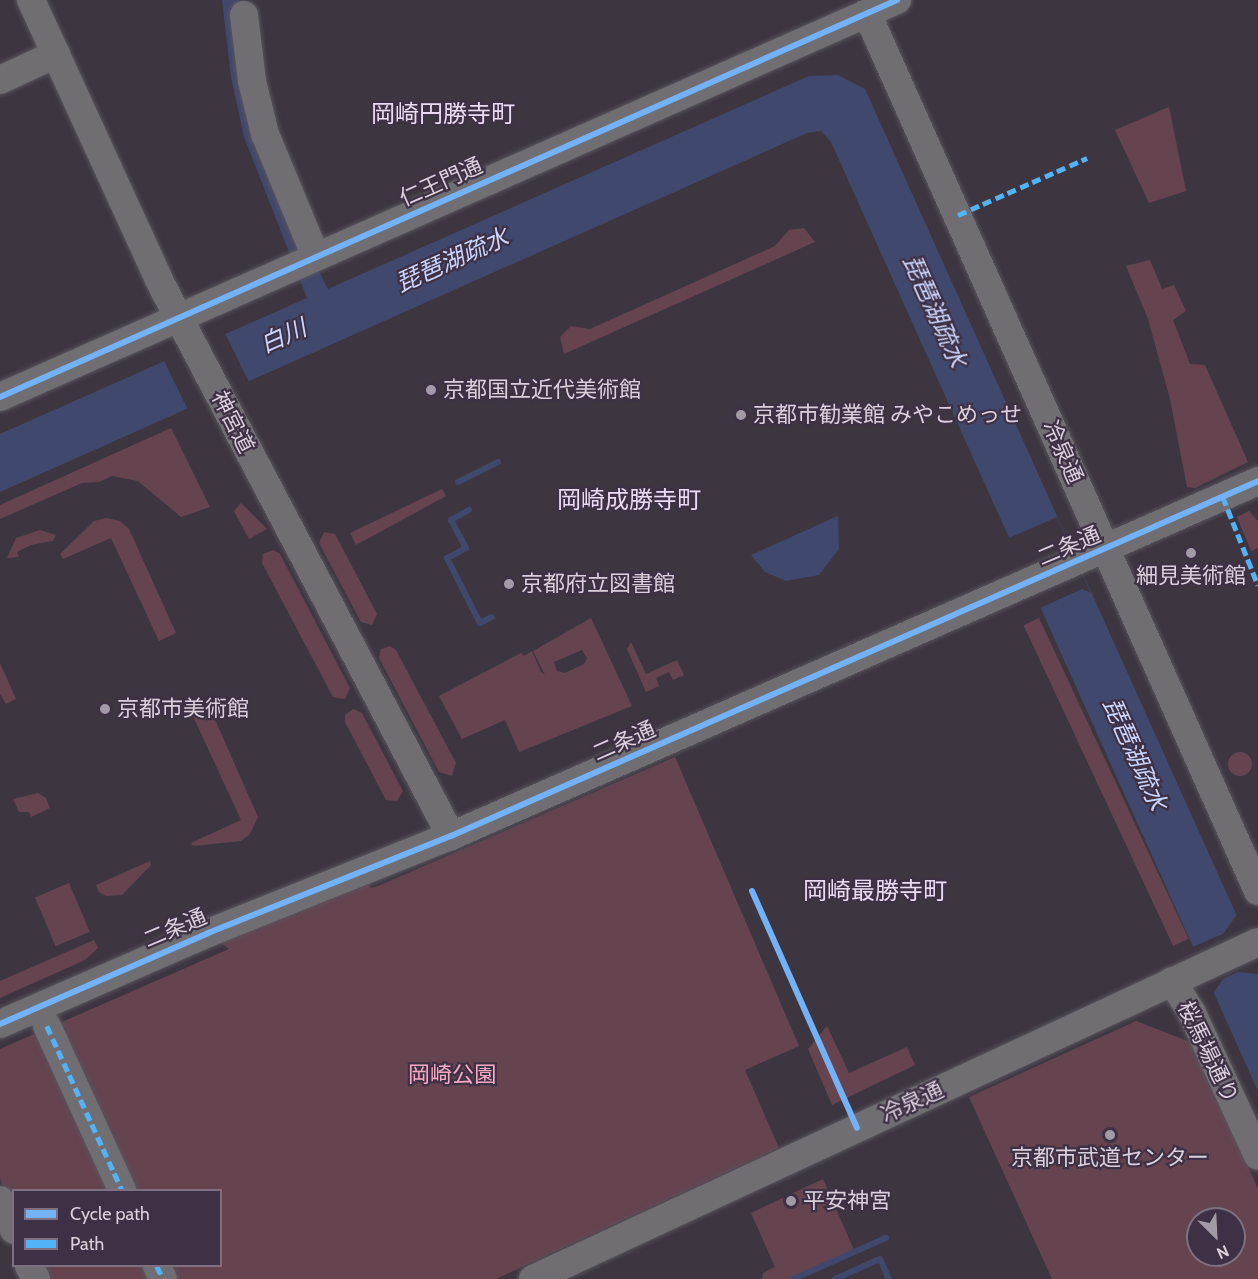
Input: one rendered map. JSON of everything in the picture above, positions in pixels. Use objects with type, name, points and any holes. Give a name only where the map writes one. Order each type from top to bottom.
[{"type":"street","name":"神宮道","points":[[31,0],[222,403],[451,836]]},
{"type":"street","name":"仁王門通","points":[[0,397],[185,329],[308,256],[897,0]]},
{"type":"street","name":"冷泉通","points":[[867,12],[1095,555],[1258,891]]},
{"type":"street","points":[[244,15],[260,116],[308,256]]},
{"type":"street","points":[[0,80],[56,54]]},
{"type":"street","name":"二条通","points":[[0,1024],[208,933],[451,836],[1095,555],[1258,481]]},
{"type":"street","name":"冷泉通","points":[[533,1279],[1256,943]]},
{"type":"street","name":"桜馬場通り","points":[[1183,976],[1192,1013],[1258,1156]]},
{"type":"street","points":[[47,1026],[121,1189]]},
{"type":"street","points":[[0,1200],[12,1226]]},
{"type":"green space","points":[[1169,107],[1186,191],[1149,203],[1115,130]]},
{"type":"green space","points":[[804,228],[815,242],[564,354],[560,337],[571,326],[590,329],[775,246],[789,230]]},
{"type":"green space","points":[[1150,260],[1162,289],[1174,285],[1186,311],[1173,320],[1190,364],[1205,365],[1248,462],[1195,488],[1187,487],[1170,399],[1148,319],[1126,266]]},
{"type":"green space","points":[[171,428],[210,507],[181,517],[138,481],[112,476],[99,482],[82,483],[0,519],[0,505]]},
{"type":"green space","points":[[442,489],[446,496],[356,545],[350,533]]},
{"type":"green space","points":[[241,503],[267,529],[249,539],[234,511]]},
{"type":"green space","points":[[1249,511],[1258,521],[1258,548],[1251,551],[1237,517]]},
{"type":"green space","points":[[106,518],[120,521],[129,529],[176,633],[159,641],[111,538],[63,559],[60,554],[94,521]]},
{"type":"green space","points":[[40,530],[56,535],[53,541],[31,545],[17,552],[19,557],[7,558],[16,538]]},
{"type":"green space","points":[[324,532],[335,534],[377,614],[372,625],[361,622],[319,543]]},
{"type":"green space","points":[[273,550],[280,554],[350,688],[345,699],[333,697],[262,563],[263,554]]},
{"type":"green space","points":[[591,618],[632,706],[519,752],[505,720],[462,739],[439,696],[521,653],[524,656],[532,651],[541,672],[545,675],[533,651]],"holes":[[[582,650],[587,658],[584,664],[565,673],[557,671],[554,662]]]},
{"type":"green space","points":[[1039,618],[1189,939],[1173,946],[1024,625]]},
{"type":"green space","points":[[631,642],[646,674],[677,660],[684,675],[673,680],[669,672],[656,678],[659,686],[646,692],[627,649]]},
{"type":"green space","points":[[390,646],[396,650],[456,763],[452,776],[439,772],[379,658],[381,649]]},
{"type":"green space","points":[[0,663],[16,699],[6,704],[0,694]]},
{"type":"green space","points":[[209,706],[258,817],[250,834],[241,841],[193,846],[191,843],[241,820],[192,714]]},
{"type":"green space","points":[[353,709],[362,713],[403,791],[397,801],[386,800],[345,722],[345,715]]},
{"type":"green space","points":[[1240,752],[1248,756],[1252,764],[1248,772],[1240,776],[1232,772],[1228,764],[1232,756]]},
{"type":"green space","name":"岡崎公園","points":[[675,757],[799,1046],[745,1070],[779,1148],[496,1279],[45,1279],[39,1267],[222,1267],[222,1189],[12,1189],[12,1207],[0,1179],[0,1049],[229,949],[219,942],[369,884],[371,888]]},
{"type":"green space","points":[[38,793],[46,798],[50,808],[31,817],[29,812],[19,812],[13,799]]},
{"type":"green space","points":[[150,861],[151,865],[122,895],[106,896],[99,892],[96,885]]},
{"type":"green space","points":[[69,883],[90,932],[56,946],[35,897]]},
{"type":"green space","points":[[94,940],[98,948],[85,960],[0,998],[0,981]]},
{"type":"green space","name":"京都市武道センター","points":[[1136,1021],[1193,1043],[1258,1189],[1258,1279],[1052,1279],[969,1097]]},
{"type":"green space","points":[[827,1026],[849,1073],[907,1047],[915,1065],[832,1105],[808,1049]]},
{"type":"green space","points":[[823,1179],[854,1250],[789,1279],[762,1279],[763,1273],[775,1267],[751,1213]]},
{"type":"water","points":[[222,0],[239,0],[241,46],[300,236],[328,289],[809,76],[838,75],[865,89],[1258,963],[1258,1091],[831,142],[821,131],[807,133],[0,492],[0,434],[307,298],[244,137],[231,77]]},
{"type":"water","points":[[838,516],[839,549],[819,575],[786,581],[765,572],[751,555]]},
{"type":"pier","points":[[224,331],[250,384],[190,413],[164,360]]},
{"type":"pier","points":[[1057,517],[1091,593],[1082,589],[1040,608],[1009,538]]},
{"type":"pier","points":[[1238,913],[1258,956],[1258,974],[1238,972],[1223,979],[1212,995],[1190,948],[1223,934]]},
{"type":"waterway","points":[[458,482],[498,462]]},
{"type":"waterway","points":[[469,510],[451,520],[466,548],[447,558],[480,623],[492,617]]},
{"type":"waterway","points":[[793,1279],[886,1238]]},
{"type":"waterway","points":[[835,1279],[880,1259],[889,1279]]},
{"type":"marked path","points":[[958,215],[1087,158]]},
{"type":"marked path","points":[[1223,497],[1258,585]]},
{"type":"marked path","points":[[47,1026],[122,1189]]},
{"type":"marked path","points":[[157,1267],[163,1279]]},
{"type":"cycle path","points":[[0,397],[897,0]]},
{"type":"cycle path","points":[[0,1024],[208,933],[451,836],[1258,481]]},
{"type":"cycle path","points":[[752,891],[857,1128]]},
{"type":"place","name":"京都国立近代美術館","points":[[431,390]]},
{"type":"place","name":"京都市勧業館 みやこめっせ","points":[[741,415]]},
{"type":"place","name":"細見美術館","points":[[1191,553]]},
{"type":"place","name":"京都府立図書館","points":[[509,584]]},
{"type":"place","name":"京都市美術館","points":[[105,709]]},
{"type":"place","name":"京都市武道センター","points":[[1110,1135]]},
{"type":"place","name":"平安神宮","points":[[791,1201]]},
{"type":"district","name":"岡崎円勝寺町","points":[[443,114]]},
{"type":"district","name":"岡崎成勝寺町","points":[[629,500]]},
{"type":"district","name":"岡崎最勝寺町","points":[[875,891]]},
{"type":"water label","name":"琵琶湖疏水","points":[[452,260]]},
{"type":"water label","name":"琵琶湖疏水","points":[[935,311]]},
{"type":"water label","name":"白川","points":[[283,336]]},
{"type":"water label","name":"琵琶湖疏水","points":[[1135,754]]}]
